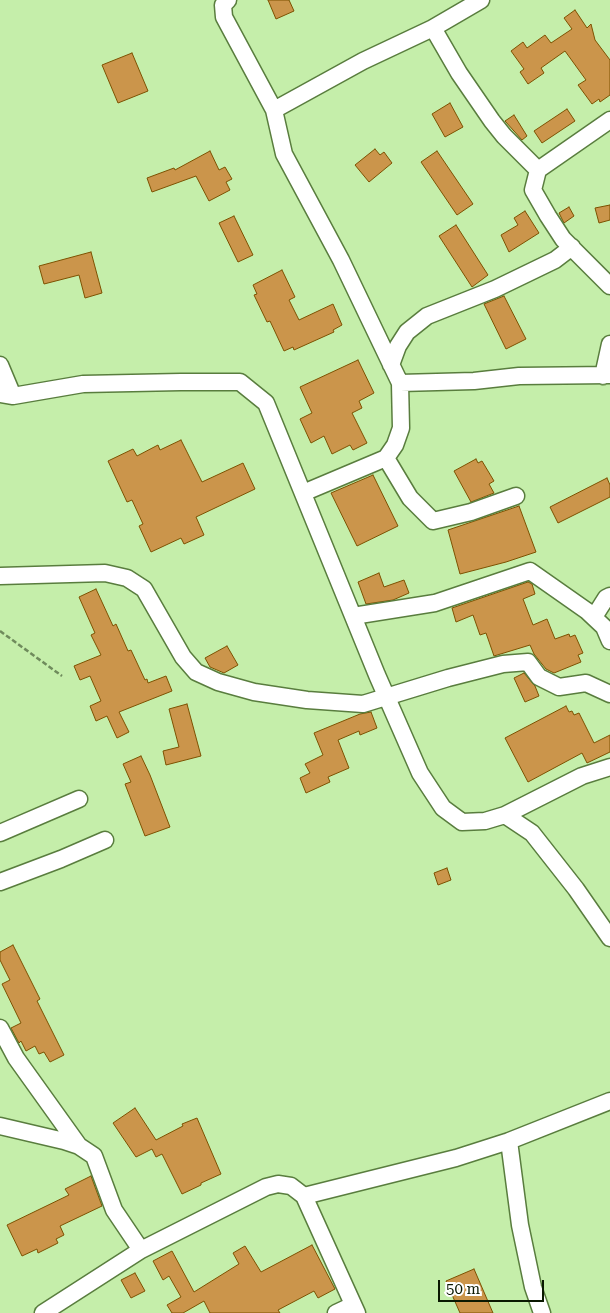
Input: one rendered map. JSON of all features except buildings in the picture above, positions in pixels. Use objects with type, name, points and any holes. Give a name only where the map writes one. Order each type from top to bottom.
[{"type":"street","points":[[228,0],[223,5],[224,17],[274,110],[284,154],[341,260],[400,383],[401,428],[386,458],[303,493]]},
{"type":"street","points":[[274,110],[363,61],[433,28],[481,0]]},
{"type":"street","points":[[433,28],[459,73],[492,121],[504,136],[538,170]]},
{"type":"street","points":[[610,120],[538,170],[533,190],[548,216],[564,238],[610,286]]},
{"type":"street","points":[[391,365],[398,346],[407,332],[427,316],[495,289],[555,260],[572,247]]},
{"type":"street","points":[[400,383],[474,381],[519,376],[606,376],[610,344]]},
{"type":"street","points":[[0,365],[6,395],[83,384],[240,382],[266,403],[353,616],[420,773],[443,808],[462,822],[485,821],[505,815],[582,776],[610,767]]},
{"type":"street","points":[[386,458],[410,498],[432,521],[471,512],[516,496]]},
{"type":"street","points":[[353,616],[435,603],[530,571],[594,617],[604,627],[610,641]]},
{"type":"street","points":[[0,576],[105,573],[127,578],[144,589],[188,664],[196,672],[218,682],[254,692],[307,700],[363,704],[448,678],[503,664],[528,662],[539,677],[559,687],[586,683],[610,694]]},
{"type":"street","points":[[594,617],[606,598],[610,596]]},
{"type":"street","points":[[0,832],[79,799]]},
{"type":"street","points":[[505,815],[532,833],[576,889],[610,938]]},
{"type":"street","points":[[0,882],[105,840]]},
{"type":"street","points":[[0,1028],[16,1058],[79,1146]]},
{"type":"street","points":[[304,1196],[456,1158],[510,1141],[610,1101]]},
{"type":"street","points":[[0,1126],[64,1141],[79,1146],[94,1156],[114,1210],[141,1250]]},
{"type":"street","points":[[510,1141],[520,1225],[533,1287],[542,1313]]},
{"type":"street","points":[[43,1313],[141,1250],[266,1187],[278,1184],[291,1186],[304,1196],[355,1309],[336,1313]]},
{"type":"path","points":[[0,631],[62,676]]}]
